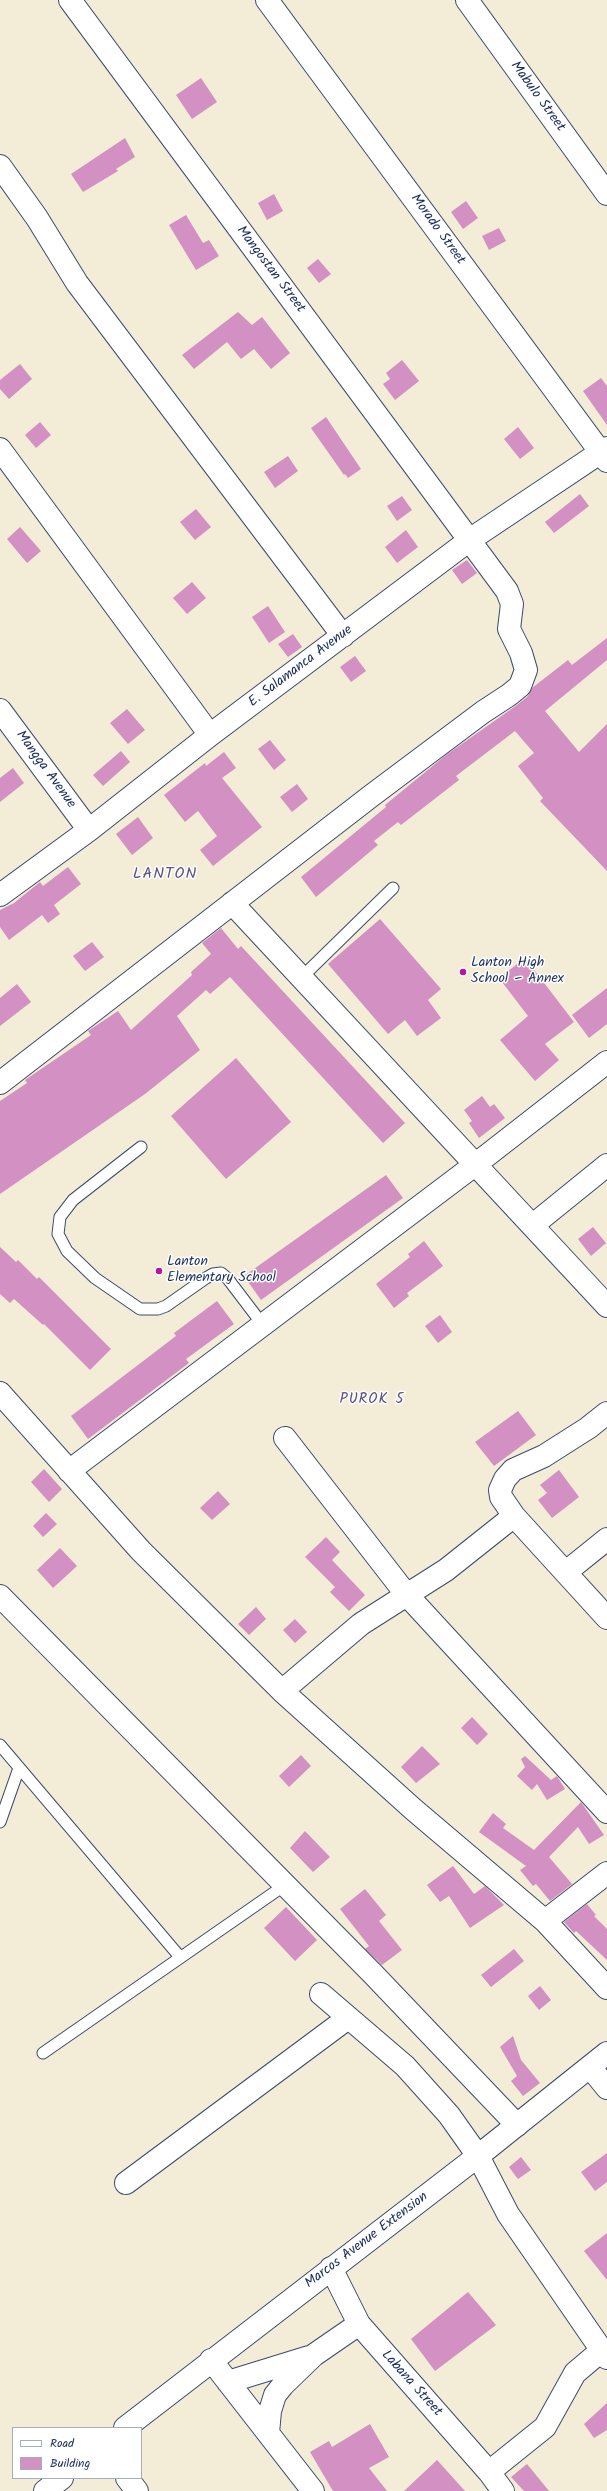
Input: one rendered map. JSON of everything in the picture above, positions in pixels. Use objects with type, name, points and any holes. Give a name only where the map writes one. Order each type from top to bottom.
[{"type":"street","name":"Mangostan Street","points":[[0,1083],[232,903],[520,686],[526,670],[521,653],[509,629],[512,604],[507,591],[471,539],[70,0]]},
{"type":"street","name":"Morado Street","points":[[267,0],[605,454]]},
{"type":"street","name":"Mabulo Street","points":[[467,0],[607,194]]},
{"type":"street","points":[[0,166],[37,218],[78,283],[343,636]]},
{"type":"street","points":[[0,449],[210,735]]},
{"type":"street","name":"E. Salamanca Avenue","points":[[0,895],[89,830],[210,735],[471,539],[605,454]]},
{"type":"street","name":"Mangga Avenue","points":[[0,710],[89,830]]},
{"type":"street","points":[[232,903],[607,1306]]},
{"type":"street","points":[[69,1471],[476,1164],[607,1062]]},
{"type":"street","points":[[533,1225],[607,1165]]},
{"type":"street","points":[[0,1393],[141,1551],[282,1691],[412,1809],[545,1920],[607,1988]]},
{"type":"street","points":[[607,1413],[588,1428],[544,1456],[513,1470],[505,1479],[500,1490],[501,1497],[514,1516],[607,1618]]},
{"type":"street","points":[[285,1438],[406,1594],[607,1812]]},
{"type":"street","points":[[282,1691],[361,1624],[446,1570],[514,1516]]},
{"type":"street","points":[[566,1572],[607,1539]]},
{"type":"street","points":[[0,1596],[517,2125]]},
{"type":"street","points":[[545,1920],[607,1873]]},
{"type":"street","points":[[321,1994],[405,2066],[449,2115],[478,2156],[508,2214],[604,2354],[575,2373],[545,2427],[489,2472]]},
{"type":"street","points":[[126,2183],[348,2018]]},
{"type":"street","name":"Marcos Avenue Extension","points":[[126,2427],[211,2360],[478,2156],[607,2053]]},
{"type":"street","points":[[590,2067],[607,2088]]},
{"type":"street","name":"Labana Street","points":[[332,2268],[359,2324],[489,2472],[503,2491]]},
{"type":"street","points":[[268,2433],[270,2411],[275,2395],[314,2355],[359,2324]]},
{"type":"street","points":[[228,2382],[314,2355]]},
{"type":"street","points":[[211,2360],[313,2491]]},
{"type":"street","points":[[45,2491],[61,2479]]},
{"type":"street","points":[[127,2479],[137,2491]]},
{"type":"lane","points":[[301,978],[393,888]]},
{"type":"lane","points":[[141,1147],[73,1200],[60,1217],[58,1234],[67,1251],[95,1278],[140,1309],[153,1310],[166,1306],[206,1278],[213,1274],[220,1273],[228,1279],[262,1325]]},
{"type":"lane","points":[[0,1745],[180,1957]]},
{"type":"lane","points":[[0,1822],[19,1768]]},
{"type":"lane","points":[[43,2053],[284,1885]]},
{"type":"building","points":[[201,78],[217,102],[192,119],[176,95]]},
{"type":"building","points":[[125,138],[135,157],[116,169],[118,171],[83,192],[71,174]]},
{"type":"building","points":[[274,194],[283,211],[267,220],[258,203]]},
{"type":"building","points":[[466,201],[478,218],[463,229],[451,212]]},
{"type":"building","points":[[186,215],[203,243],[209,240],[219,256],[196,270],[169,225]]},
{"type":"building","points":[[499,228],[506,241],[489,250],[482,236]]},
{"type":"building","points":[[318,259],[331,274],[319,283],[307,268]]},
{"type":"building","points":[[238,312],[252,325],[262,317],[290,353],[271,369],[254,349],[241,359],[227,342],[194,369],[182,355]]},
{"type":"building","points":[[402,360],[419,381],[395,400],[383,384],[390,379],[386,373]]},
{"type":"building","points":[[20,364],[32,379],[9,399],[0,389],[0,380]]},
{"type":"building","points":[[601,378],[607,386],[607,425],[583,391]]},
{"type":"building","points":[[326,417],[361,469],[348,478],[345,474],[344,475],[311,428]]},
{"type":"building","points":[[40,422],[51,435],[36,448],[25,435]]},
{"type":"building","points":[[518,427],[534,448],[520,459],[504,439]]},
{"type":"building","points":[[288,456],[298,471],[275,488],[264,472]]},
{"type":"building","points":[[580,494],[589,506],[554,533],[545,522]]},
{"type":"building","points":[[402,496],[412,510],[397,521],[387,506]]},
{"type":"building","points":[[196,509],[211,527],[195,540],[180,522]]},
{"type":"building","points":[[20,527],[41,551],[27,563],[7,539]]},
{"type":"building","points":[[406,530],[418,547],[397,563],[385,547]]},
{"type":"building","points":[[467,560],[477,573],[462,584],[452,570]]},
{"type":"building","points":[[192,582],[206,598],[187,614],[173,598]]},
{"type":"building","points":[[268,606],[285,632],[269,643],[252,617]]},
{"type":"building","points":[[293,634],[302,647],[288,657],[278,644]]},
{"type":"building","points":[[607,638],[607,660],[545,711],[579,752],[607,724],[607,871],[540,801],[543,798],[518,766],[534,753],[515,731],[456,776],[459,780],[401,825],[398,822],[374,841],[378,845],[316,897],[301,877],[446,755],[517,705],[528,696],[532,688],[568,660],[572,665]]},
{"type":"building","points":[[355,656],[366,671],[351,682],[340,667]]},
{"type":"building","points":[[127,709],[145,730],[128,744],[110,723]]},
{"type":"building","points":[[270,740],[286,760],[274,770],[258,749]]},
{"type":"building","points":[[121,751],[130,762],[103,786],[93,775]]},
{"type":"building","points":[[224,752],[236,768],[222,778],[262,827],[213,866],[200,850],[217,836],[198,811],[185,822],[164,795],[205,763],[206,766]]},
{"type":"building","points":[[13,768],[24,783],[0,802],[0,778]]},
{"type":"building","points":[[297,784],[308,799],[292,812],[280,797]]},
{"type":"building","points":[[138,817],[153,838],[132,855],[116,834]]},
{"type":"building","points":[[68,867],[81,884],[54,905],[60,914],[48,923],[42,915],[9,940],[0,927],[0,910],[14,903],[40,882],[43,886]]},
{"type":"building","points":[[380,919],[441,989],[428,1000],[441,1018],[417,1036],[405,1020],[388,1034],[328,964]]},
{"type":"building","points":[[221,928],[238,949],[241,946],[405,1123],[383,1143],[230,977],[210,994],[206,990],[177,1016],[200,1050],[145,1094],[0,1194],[0,1101],[27,1083],[25,1080],[91,1035],[88,1031],[118,1011],[131,1030],[192,975],[191,972],[211,954],[202,943]]},
{"type":"building","points":[[92,942],[104,957],[85,971],[73,956]]},
{"type":"building","points":[[525,958],[574,1022],[545,1044],[559,1060],[535,1081],[500,1040],[528,1016],[499,978]]},
{"type":"building","points":[[17,984],[31,1002],[0,1026],[0,998]]},
{"type":"building","points":[[607,988],[607,1024],[589,1038],[572,1015]]},
{"type":"building","points":[[236,1058],[291,1122],[226,1179],[171,1116]]},
{"type":"building","points":[[482,1096],[490,1107],[494,1104],[505,1118],[479,1138],[469,1123],[472,1121],[464,1110]]},
{"type":"building","points":[[386,1175],[403,1198],[261,1300],[244,1276]]},
{"type":"building","points":[[593,1227],[606,1243],[591,1256],[578,1239]]},
{"type":"building","points":[[424,1241],[443,1266],[407,1293],[409,1296],[394,1308],[376,1284],[410,1257],[408,1254]]},
{"type":"building","points":[[0,1247],[16,1262],[18,1260],[37,1279],[39,1277],[111,1349],[90,1370],[44,1324],[43,1325],[14,1299],[10,1303],[0,1294]]},
{"type":"building","points":[[217,1301],[234,1324],[186,1359],[189,1363],[88,1439],[71,1416],[176,1336],[174,1333]]},
{"type":"building","points":[[440,1315],[452,1332],[438,1343],[425,1326]]},
{"type":"building","points":[[518,1411],[536,1435],[494,1466],[475,1442]]},
{"type":"building","points":[[44,1469],[62,1489],[49,1502],[31,1482]]},
{"type":"building","points":[[559,1470],[579,1497],[552,1518],[538,1500],[547,1493],[540,1485]]},
{"type":"building","points":[[218,1491],[230,1504],[212,1520],[200,1508]]},
{"type":"building","points":[[46,1513],[57,1524],[43,1537],[33,1526]]},
{"type":"building","points":[[326,1537],[340,1552],[332,1560],[365,1595],[349,1611],[330,1592],[335,1587],[305,1557]]},
{"type":"building","points":[[60,1548],[77,1566],[53,1588],[37,1570]]},
{"type":"building","points":[[256,1607],[266,1619],[249,1635],[238,1624]]},
{"type":"building","points":[[295,1619],[307,1632],[295,1643],[283,1630]]},
{"type":"building","points":[[472,1717],[488,1734],[477,1745],[461,1728]]},
{"type":"building","points":[[422,1746],[440,1764],[416,1783],[401,1767]]},
{"type":"building","points":[[301,1755],[311,1766],[289,1787],[279,1776]]},
{"type":"building","points":[[525,1756],[551,1780],[557,1776],[565,1789],[547,1800],[537,1784],[532,1790],[517,1776],[525,1767],[521,1759]]},
{"type":"building","points":[[581,1802],[604,1835],[589,1844],[578,1827],[549,1857],[572,1884],[550,1901],[536,1884],[533,1886],[520,1870],[526,1866],[479,1832],[493,1813],[506,1824],[503,1828],[534,1850]]},
{"type":"building","points":[[305,1831],[330,1857],[313,1872],[290,1848]]},
{"type":"building","points":[[453,1866],[474,1894],[485,1886],[504,1905],[470,1928],[449,1896],[440,1902],[427,1885]]},
{"type":"building","points":[[365,1889],[386,1915],[379,1921],[402,1950],[382,1965],[365,1949],[369,1946],[340,1909]]},
{"type":"building","points":[[587,1904],[596,1915],[594,1916],[607,1929],[607,1960],[576,1931],[574,1933],[564,1922]]},
{"type":"building","points":[[286,1907],[317,1940],[295,1961],[264,1928]]},
{"type":"building","points":[[514,1949],[524,1961],[491,1987],[481,1975]]},
{"type":"building","points":[[540,1986],[551,2000],[539,2010],[528,1996]]},
{"type":"building","points":[[513,2036],[521,2060],[540,2083],[523,2096],[511,2081],[517,2076],[500,2047]]},
{"type":"building","points":[[607,2153],[607,2182],[595,2191],[581,2172]]},
{"type":"building","points":[[521,2157],[531,2170],[518,2179],[509,2167]]},
{"type":"building","points":[[607,2233],[607,2280],[584,2251]]},
{"type":"building","points":[[468,2292],[496,2325],[435,2371],[411,2339]]},
{"type":"building","points":[[607,2403],[607,2430],[594,2438],[584,2424]]},
{"type":"building","points":[[370,2424],[389,2457],[369,2468],[387,2491],[333,2491],[310,2452],[329,2441],[332,2447]]},
{"type":"building","points":[[437,2460],[465,2491],[404,2491]]},
{"type":"building","points":[[527,2464],[549,2491],[524,2491],[511,2477]]},
{"type":"place","name":"Lanton High School – Annex","points":[[463,972]]},
{"type":"place","name":"Lanton Elementary School","points":[[159,1271]]},
{"type":"district","name":"LANTON","points":[[165,875]]},
{"type":"district","name":"PUROK 5","points":[[372,1400]]}]
